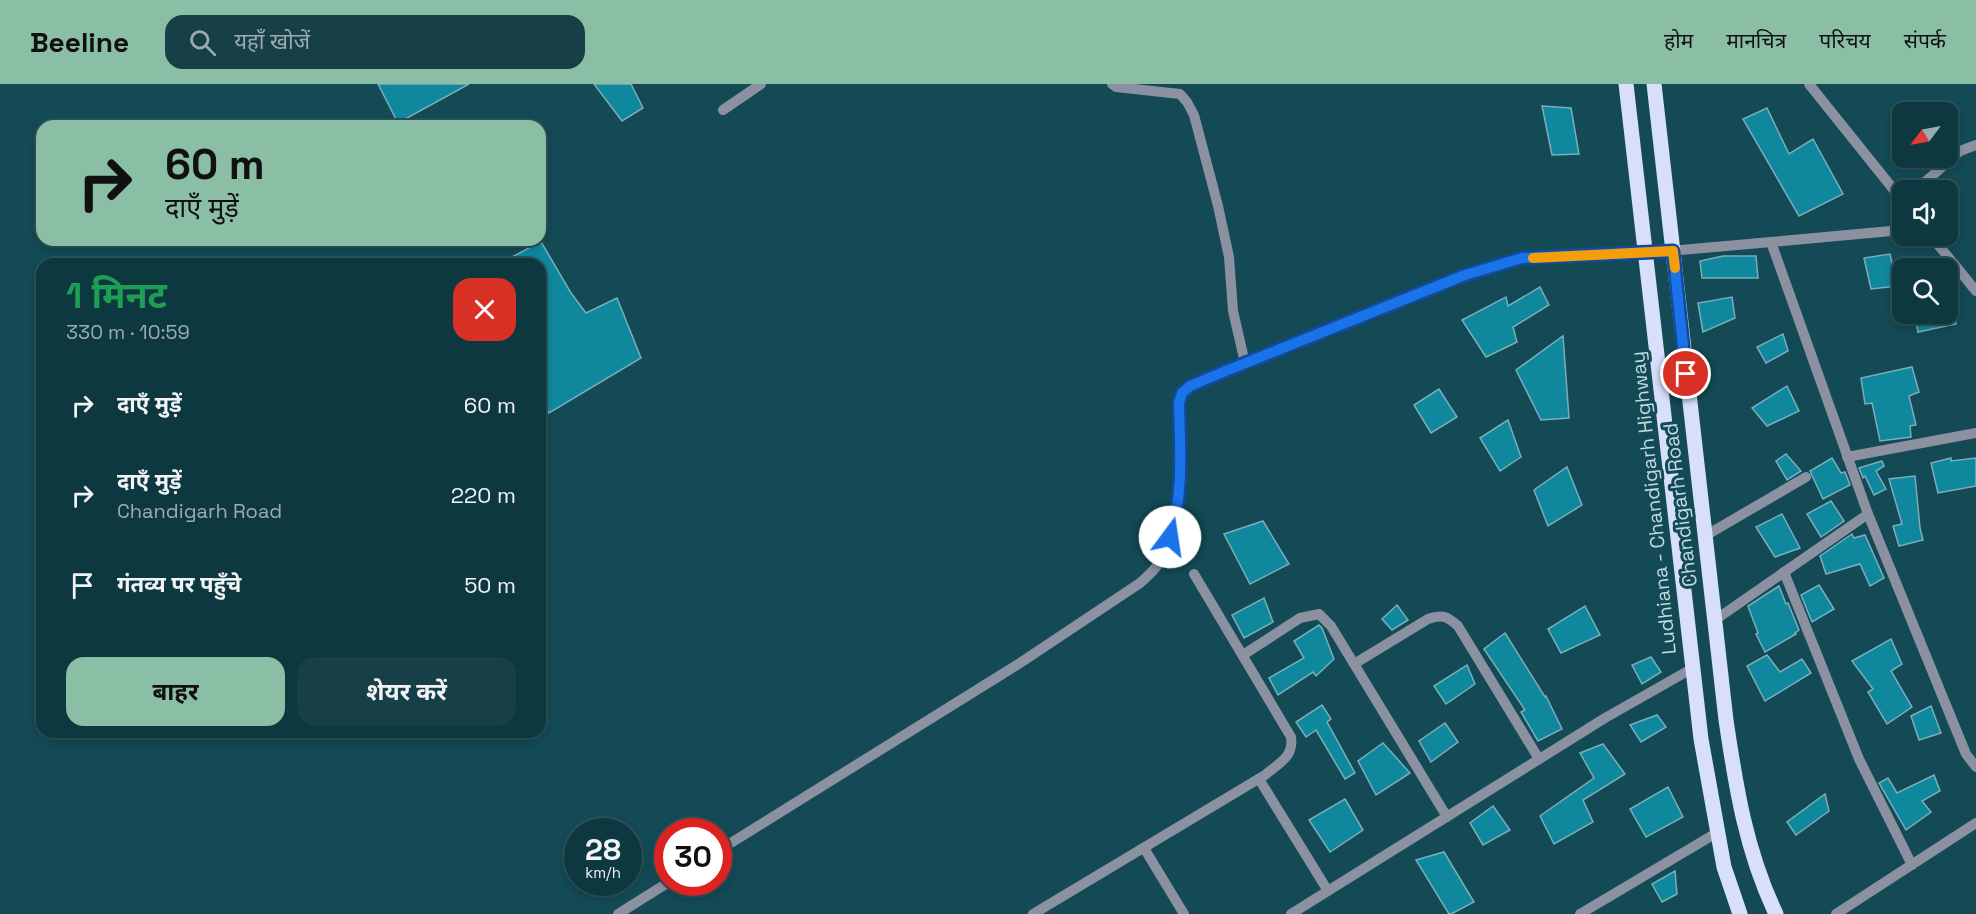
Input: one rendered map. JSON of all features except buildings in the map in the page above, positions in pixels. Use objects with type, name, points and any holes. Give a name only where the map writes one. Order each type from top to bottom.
[{"type":"main road","name":"Ludhiana - Chandigarh Highway","points":[[1626,84],[1701,739],[1724,867],[1740,914]]},
{"type":"main road","name":"Chandigarh Road","points":[[1654,84],[1736,788],[1748,841],[1762,885],[1776,914]]},
{"type":"street","points":[[723,110],[761,84]]},
{"type":"street","points":[[1112,84],[1116,87],[1180,94],[1194,115],[1229,257],[1233,311],[1245,363]]},
{"type":"street","points":[[1809,84],[1892,188]]},
{"type":"street","points":[[1927,180],[1960,151],[1976,145]]},
{"type":"street","points":[[732,841],[1020,663],[1140,583],[1155,569],[1164,555],[1176,519],[1180,480],[1179,403],[1182,393],[1190,386],[1465,275],[1522,258],[1647,253],[1892,231]]},
{"type":"street","points":[[1771,242],[1868,514],[1966,754],[1976,767]]},
{"type":"street","points":[[1939,246],[1976,291]]},
{"type":"street","points":[[1847,457],[1976,433]]},
{"type":"street","points":[[1705,536],[1806,477]]},
{"type":"street","points":[[1715,620],[1868,514]]},
{"type":"street","points":[[1784,572],[1859,759],[1911,866]]},
{"type":"street","points":[[1033,914],[1259,779],[1286,758],[1293,748],[1291,737],[1194,574]]},
{"type":"street","points":[[1243,655],[1300,618],[1319,614],[1331,626],[1447,817]]},
{"type":"street","points":[[1354,664],[1428,619],[1440,615],[1447,617],[1458,626],[1539,759]]},
{"type":"street","points":[[1291,914],[1605,718],[1693,668]]},
{"type":"street","points":[[1259,779],[1328,891]]},
{"type":"street","points":[[1836,914],[1976,823]]},
{"type":"street","points":[[1580,914],[1718,832]]},
{"type":"street","points":[[1144,848],[1184,914]]},
{"type":"street","points":[[618,914],[654,891]]},
{"type":"slow traffic","points":[[1533,258],[1673,251],[1675,268]]},
{"type":"route","points":[[1170,537],[1176,519],[1180,480],[1179,403],[1182,393],[1190,386],[1228,370],[1465,275],[1522,258],[1673,251],[1686,374]]}]
